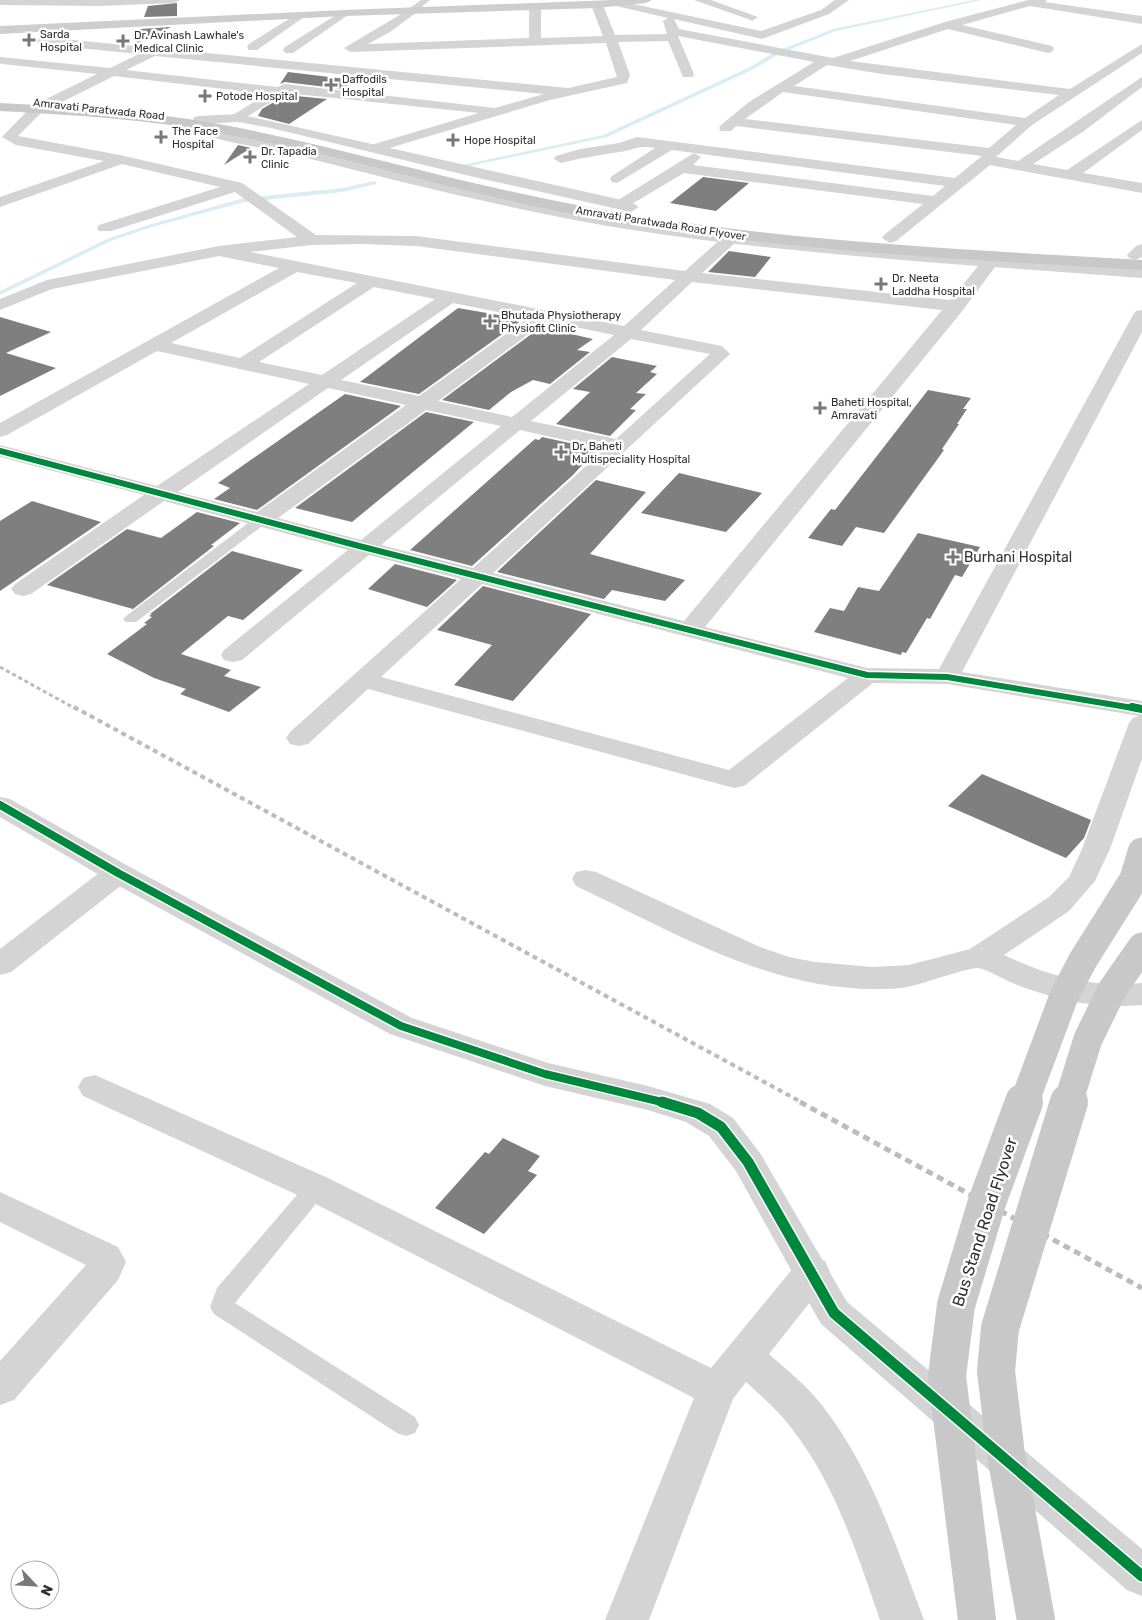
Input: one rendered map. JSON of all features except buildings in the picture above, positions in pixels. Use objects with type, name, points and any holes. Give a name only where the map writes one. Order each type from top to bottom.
[{"type":"main road","points":[[0,30],[306,14],[597,5],[646,0]]},
{"type":"main road","name":"Amravati Paratwada Road","points":[[0,101],[194,122]]},
{"type":"main road","name":"Amravati Paratwada Road","points":[[0,107],[44,106]]},
{"type":"main road","name":"Amravati Paratwada Road Flyover","points":[[194,122],[252,132],[496,194],[634,220],[818,244],[1141,257]]},
{"type":"main road","name":"Bus Stand Road Flyover","points":[[977,1620],[947,1376],[956,1306],[988,1202],[1064,996],[1083,960],[1139,871]]},
{"type":"main road","points":[[1036,1620],[1006,1456],[996,1371],[1000,1328],[1088,1039],[1112,990],[1142,947]]},
{"type":"street","points":[[0,2],[174,0]]},
{"type":"street","points":[[308,52],[248,46],[306,14],[314,0]]},
{"type":"street","points":[[700,0],[744,16],[793,24]]},
{"type":"street","points":[[616,3],[666,16],[762,35],[825,12],[843,0]]},
{"type":"street","points":[[93,26],[99,1]]},
{"type":"street","points":[[620,205],[681,168],[754,105],[800,76],[832,61],[949,25],[1036,1],[1142,20]]},
{"type":"street","points":[[376,148],[567,92],[622,80],[624,75],[597,5]]},
{"type":"street","points":[[535,7],[531,25],[535,41]]},
{"type":"street","points":[[238,118],[350,48],[386,29],[413,10]]},
{"type":"street","points":[[280,49],[344,13]]},
{"type":"street","points":[[666,16],[688,74]]},
{"type":"street","points":[[113,25],[130,32],[148,35]]},
{"type":"street","points":[[949,25],[1048,49]]},
{"type":"street","points":[[30,47],[75,26]]},
{"type":"street","points":[[386,29],[406,28]]},
{"type":"street","points":[[350,48],[612,40],[673,34],[882,70],[1072,93]]},
{"type":"street","points":[[917,35],[946,42]]},
{"type":"street","points":[[176,40],[114,73],[44,106],[9,137],[16,141],[120,159],[238,187],[259,204],[312,240]]},
{"type":"street","points":[[42,41],[567,92]]},
{"type":"street","points":[[890,238],[986,160],[1010,136],[1028,122],[1142,48]]},
{"type":"street","points":[[872,49],[901,53]]},
{"type":"street","points":[[1,57],[114,73],[504,111]]},
{"type":"street","points":[[800,76],[820,78]]},
{"type":"street","points":[[1057,78],[1140,85]]},
{"type":"street","points":[[1020,166],[1140,85]]},
{"type":"street","points":[[781,88],[1028,122]]},
{"type":"street","points":[[754,105],[774,108]]},
{"type":"street","points":[[1030,106],[1049,108]]},
{"type":"street","points":[[194,122],[238,118],[620,205],[776,228],[1141,257]]},
{"type":"street","points":[[194,122],[208,132],[375,170],[444,188],[555,212],[787,246],[990,263],[1142,273]]},
{"type":"street","points":[[734,122],[986,160],[1135,186],[1142,175]]},
{"type":"street","points":[[1070,175],[1142,124]]},
{"type":"street","points":[[719,134],[796,144]]},
{"type":"street","points":[[990,134],[1010,136]]},
{"type":"street","points":[[561,159],[580,153],[622,147],[637,141],[957,183]]},
{"type":"street","points":[[617,179],[669,145]]},
{"type":"street","points":[[0,202],[120,159]]},
{"type":"street","points":[[959,165],[986,160]]},
{"type":"street","points":[[681,168],[934,201]]},
{"type":"street","points":[[105,228],[238,187]]},
{"type":"street","points":[[232,655],[627,332],[730,239]]},
{"type":"street","points":[[0,305],[47,285],[220,251],[312,240],[416,241],[690,277],[957,306]]},
{"type":"street","points":[[220,251],[716,350],[721,354],[299,738]]},
{"type":"street","points":[[690,629],[957,306],[990,263]]},
{"type":"street","points":[[0,431],[295,266]]},
{"type":"street","points":[[245,363],[372,282]]},
{"type":"street","points":[[24,589],[450,297]]},
{"type":"street","points":[[947,677],[1142,315]]},
{"type":"street","points":[[261,520],[542,316]]},
{"type":"street","points":[[156,345],[619,446]]},
{"type":"street","points":[[0,451],[363,547],[867,675],[947,677],[1142,709]]},
{"type":"street","points":[[364,680],[734,780],[867,675]]},
{"type":"street","points":[[586,879],[784,967],[815,973],[873,978],[909,976],[980,957],[1059,904],[1081,881],[1096,849],[1142,722]]},
{"type":"street","points":[[0,805],[118,873],[401,1026],[545,1074],[648,1098],[698,1113],[721,1127],[748,1162],[834,1313],[1142,1576]]},
{"type":"street","points":[[0,965],[118,873]]},
{"type":"street","points":[[980,957],[1025,978],[1072,992],[1112,997],[1142,994]]},
{"type":"street","points":[[95,1087],[316,1188],[718,1390]]},
{"type":"street","points":[[0,1206],[106,1258],[108,1262],[106,1270],[0,1388]]},
{"type":"street","points":[[627,1620],[718,1390],[812,1272]]},
{"type":"street","points":[[744,1356],[807,1416],[836,1457],[856,1499],[902,1620]]},
{"type":"lane","points":[[413,10],[426,0]]},
{"type":"lane","points":[[131,619],[261,520]]},
{"type":"lane","points":[[316,1188],[225,1295],[222,1307],[406,1425]]},
{"type":"waterway","points":[[465,165],[605,136],[752,68],[777,53],[835,30],[980,0]]},
{"type":"waterway","points":[[0,293],[109,240],[150,226],[244,200],[343,190],[374,183]]},
{"type":"railway","points":[[0,667],[76,709]]},
{"type":"railway","points":[[74,707],[803,1103]]},
{"type":"railway","points":[[800,1102],[1142,1288]]},
{"type":"cycle path","points":[[0,451],[363,547],[867,675],[947,677],[1142,709]]},
{"type":"cycle path","points":[[0,805],[118,873],[401,1026],[545,1074],[648,1098],[698,1113],[721,1127],[748,1162],[834,1313],[1142,1576]]},
{"type":"place","name":"Sarda Hospital","points":[[29,40]]},
{"type":"place","name":"Dr. Avinash Lawhale's Medical Clinic","points":[[123,41]]},
{"type":"place","name":"Daffodils Hospital","points":[[331,85]]},
{"type":"place","name":"Potode Hospital","points":[[205,96]]},
{"type":"place","name":"The Face Hospital","points":[[161,137]]},
{"type":"place","name":"Hope Hospital","points":[[453,140]]},
{"type":"place","name":"Dr. Tapadia Clinic","points":[[250,157]]},
{"type":"place","name":"Dr. Neeta Laddha Hospital","points":[[881,284]]},
{"type":"place","name":"Bhutada Physiotherapy Physiofit Clinic","points":[[490,321]]},
{"type":"place","name":"Baheti Hospital, Amravati","points":[[820,408]]},
{"type":"place","name":"Dr. Baheti Multispeciality Hospital","points":[[561,452]]},
{"type":"place","name":"Burhani Hospital","points":[[953,557]]}]
